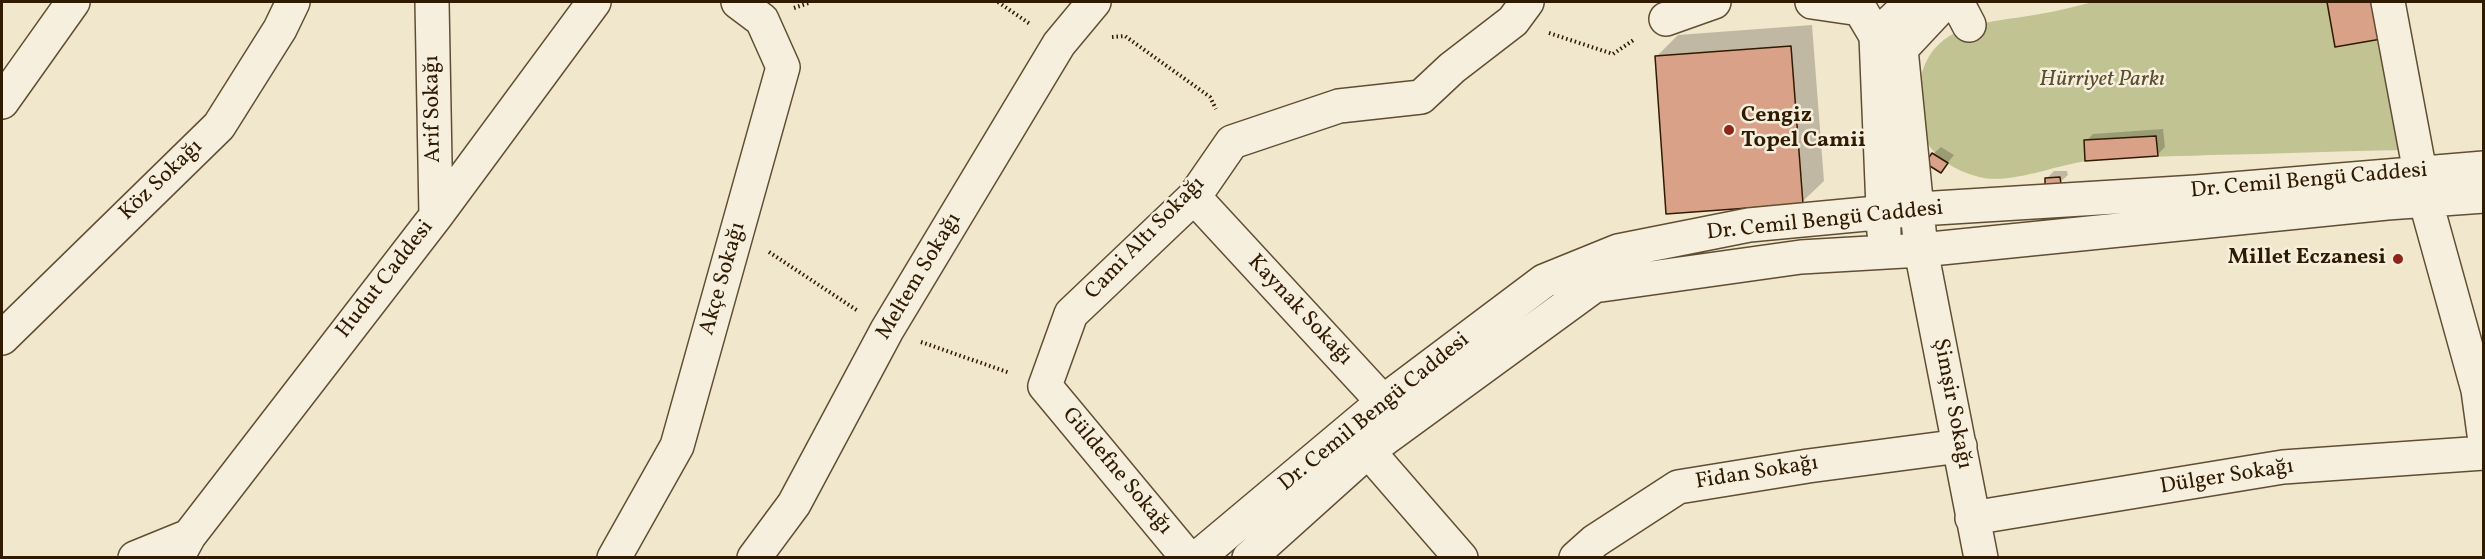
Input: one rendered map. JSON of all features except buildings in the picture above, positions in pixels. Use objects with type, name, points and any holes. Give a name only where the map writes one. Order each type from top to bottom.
[{"type":"street","points":[[2,102],[73,2]]},
{"type":"street","name":"Köz Sokağı","points":[[2,338],[219,126],[280,30],[293,2]]},
{"type":"street","name":"Arif Sokağı","points":[[432,2],[436,216]]},
{"type":"street","name":"Hudut Caddesi","points":[[183,547],[436,216],[594,2]]},
{"type":"street","name":"Akçe Sokağı","points":[[614,558],[677,446],[783,67],[762,20],[738,2]]},
{"type":"street","name":"Meltem Sokağı","points":[[754,558],[794,504],[887,330],[1059,44],[1094,2]]},
{"type":"street","points":[[1666,19],[1714,2]]},
{"type":"street","points":[[1812,2],[1860,9],[1889,43]]},
{"type":"street","points":[[1885,252],[1883,213],[1889,43],[1912,2]]},
{"type":"street","points":[[1889,43],[1945,2]]},
{"type":"street","points":[[2388,2],[2423,186],[2481,390],[2484,434]]},
{"type":"street","points":[[1232,142],[1339,106],[1421,97],[1520,11]]},
{"type":"street","name":"Şimşir Sokağı","points":[[1889,43],[1919,209],[1922,250],[1981,558]]},
{"type":"street","name":"Cami Altı Sokağı","points":[[1045,386],[1071,314],[1194,197],[1232,142]]},
{"type":"street","name":"Dr. Cemil Bengü Caddesi","points":[[1197,558],[1394,414],[1594,286],[1802,257],[1922,250],[2423,186],[2484,168]]},
{"type":"street","name":"Dr. Cemil Bengü Caddesi","points":[[1249,558],[1368,451],[1394,414],[1544,281],[1618,251],[1749,225],[1919,209],[2046,201],[2423,186],[2484,196]]},
{"type":"street","name":"Kaynak Sokağı","points":[[1194,197],[1394,414]]},
{"type":"street","name":"Güldefne Sokağı","points":[[1045,386],[1188,558]]},
{"type":"street","name":"Fidan Sokağı","points":[[1576,558],[1595,540],[1678,487],[1808,466],[1960,446]]},
{"type":"street","points":[[1368,451],[1461,558]]},
{"type":"street","name":"Dülger Sokağı","points":[[1972,518],[2283,467],[2484,453]]},
{"type":"street","points":[[135,558],[183,547]]},
{"type":"path","points":[[1520,11],[1613,54],[1666,19]]},
{"type":"path","points":[[1059,44],[1125,36],[1210,97],[1232,142]]},
{"type":"green space","name":"Hürriyet Parkı","points":[[2093,2],[2381,2],[2405,150],[2117,158],[2074,163],[2018,177],[1991,179],[1962,171],[1948,164],[1936,154],[1927,143],[1921,130],[1918,100],[1926,62],[1937,46],[1966,28]]},
{"type":"place","name":"Cengiz Topel Camii","points":[[1729,130]]},
{"type":"place","name":"Millet Eczanesi","points":[[2398,259]]}]
